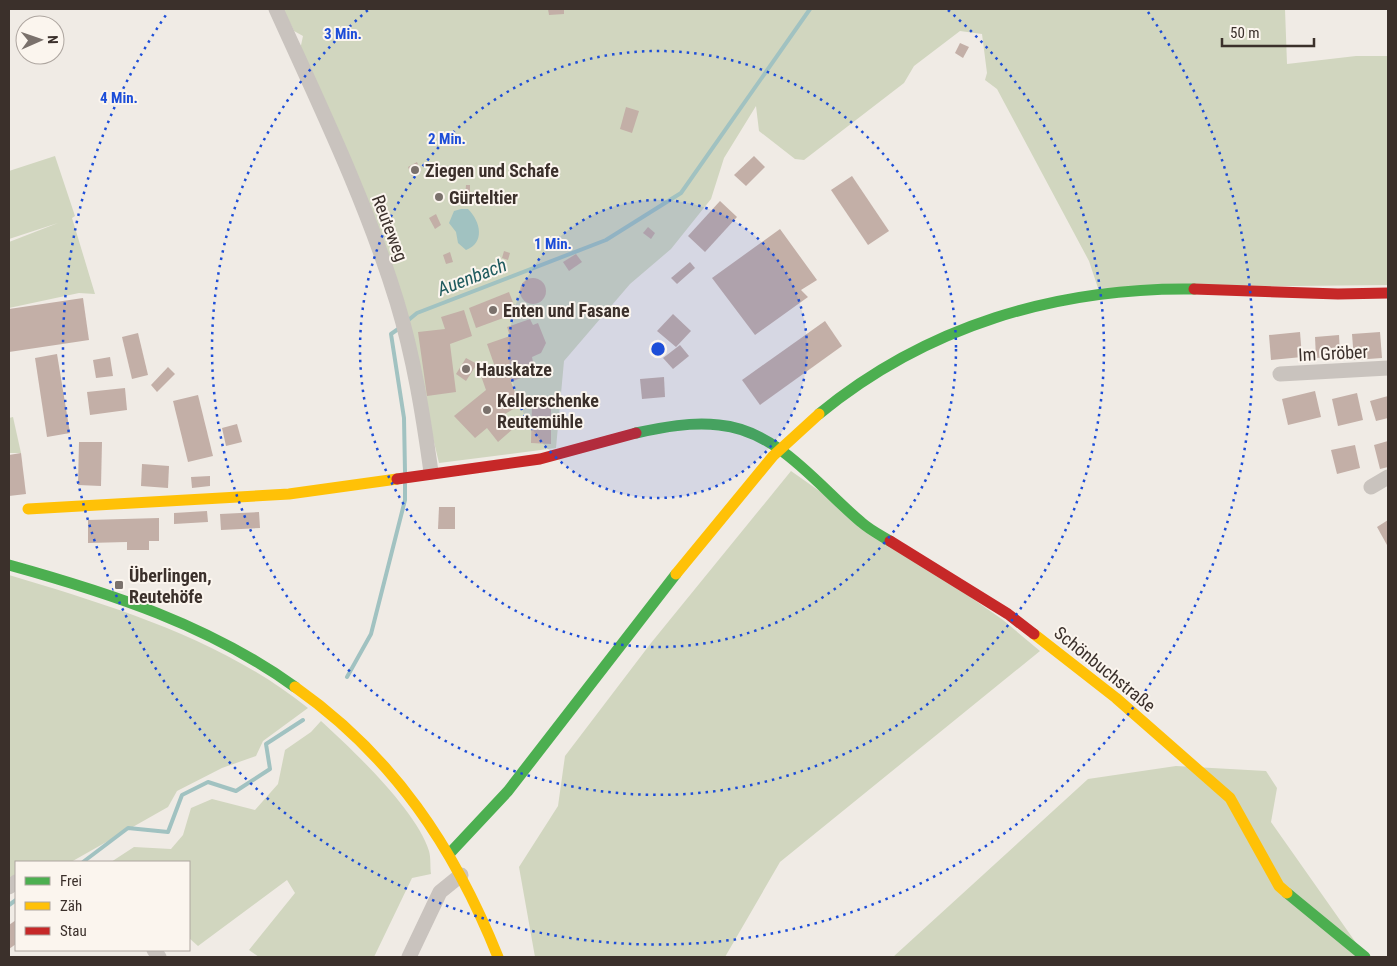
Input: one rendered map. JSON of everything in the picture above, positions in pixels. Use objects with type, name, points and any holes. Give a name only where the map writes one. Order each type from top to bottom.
[{"type":"street","name":"Reuteweg","points":[[276,9],[349,176],[398,303],[421,399],[424,473]]},
{"type":"street","points":[[450,853],[500,801],[707,536],[780,449],[819,414],[889,365],[952,333],[982,321],[1033,306],[1112,292],[1187,288],[1320,294],[1388,293]]},
{"type":"street","name":"Im Gröber","points":[[1280,374],[1388,368]]},
{"type":"street","points":[[28,509],[87,504],[289,494],[424,473],[540,459],[636,433],[682,424],[722,425],[755,435],[780,449]]},
{"type":"street","name":"Schönbuchstraße","points":[[780,449],[863,524],[1008,614],[1116,698],[1230,798],[1279,886],[1365,957]]},
{"type":"street","points":[[1371,487],[1388,477]]},
{"type":"street","points":[[9,564],[128,601],[221,640],[269,667],[358,738],[391,772],[418,805],[450,853],[491,938],[498,957]]},
{"type":"street","points":[[409,957],[440,892],[461,875]]},
{"type":"green space","points":[[283,9],[1285,9],[1287,64],[1356,56],[1388,56],[1388,285],[1098,288],[1089,261],[997,89],[985,80],[987,73],[982,34],[960,31],[914,66],[904,83],[804,160],[795,159],[759,131],[756,106],[724,158],[711,199],[671,249],[630,284],[564,361],[556,448],[439,463],[427,413],[414,339],[300,50],[303,36],[294,31]]},
{"type":"green space","points":[[55,156],[75,216],[72,218],[95,294],[79,293],[9,308],[9,242],[58,223],[9,239],[9,171]]},
{"type":"green space","points":[[13,417],[21,453],[9,453],[9,418]]},
{"type":"green space","points":[[791,471],[1003,620],[1040,651],[780,862],[725,957],[535,957],[519,867],[558,806],[565,756],[651,643]]},
{"type":"green space","points":[[9,575],[87,599],[165,627],[239,662],[275,684],[308,708],[263,741],[256,756],[222,768],[177,791],[168,807],[73,861],[15,861],[15,878],[9,883]]},
{"type":"green space","points":[[321,721],[366,764],[398,800],[422,835],[429,851],[431,874],[412,878],[374,957],[259,957],[249,950],[295,893],[287,880],[198,946],[190,939],[190,861],[113,861],[134,847],[171,849],[183,835],[191,808],[212,799],[255,810],[278,784],[285,750],[311,732]]},
{"type":"green space","points":[[1176,766],[1266,771],[1277,788],[1271,822],[1366,957],[893,957],[1088,779]]},
{"type":"water","points":[[468,209],[472,214],[476,220],[479,232],[476,242],[466,250],[458,243],[456,232],[449,223],[454,211]]},
{"type":"building","points":[[548,9],[564,9],[564,14],[549,15]]},
{"type":"building","points":[[960,43],[969,47],[963,58],[955,53]]},
{"type":"building","points":[[626,107],[639,111],[632,133],[620,129]]},
{"type":"building","points":[[754,156],[765,167],[746,186],[734,175]]},
{"type":"building","name":"Ziegen und Schafe","points":[[417,162],[421,172],[412,176],[408,167]]},
{"type":"building","points":[[852,176],[889,231],[868,245],[831,190]]},
{"type":"building","points":[[466,185],[470,185],[470,197],[465,197]]},
{"type":"building","points":[[720,201],[737,217],[705,252],[688,236]]},
{"type":"building","points":[[436,214],[441,225],[435,229],[429,218]]},
{"type":"building","points":[[648,227],[655,233],[651,239],[643,233]]},
{"type":"building","points":[[780,229],[817,280],[801,290],[808,297],[755,335],[712,278]]},
{"type":"building","points":[[504,251],[510,253],[508,260],[502,258]]},
{"type":"building","points":[[450,252],[453,262],[446,264],[443,255]]},
{"type":"building","points":[[576,254],[582,262],[569,271],[563,262]]},
{"type":"building","points":[[690,262],[695,268],[677,284],[671,278]]},
{"type":"building","points":[[533,278],[542,282],[546,291],[542,300],[533,304],[524,300],[520,291],[524,282]]},
{"type":"building","name":"Enten und Fasane","points":[[509,292],[517,313],[476,328],[469,308]]},
{"type":"building","points":[[83,298],[89,340],[9,352],[9,309]]},
{"type":"building","points":[[464,310],[472,336],[450,344],[456,392],[427,396],[418,332],[445,329],[441,317]]},
{"type":"building","points":[[673,314],[691,331],[676,347],[657,331]]},
{"type":"building","points":[[530,319],[533,325],[538,323],[546,343],[541,353],[532,357],[535,372],[511,382],[520,405],[505,414],[514,428],[498,442],[487,428],[475,438],[454,416],[486,390],[480,373],[495,367],[487,344],[510,336],[507,327]]},
{"type":"building","points":[[825,321],[842,346],[760,405],[742,380]]},
{"type":"building","points":[[1300,332],[1302,357],[1271,360],[1269,335]]},
{"type":"building","points":[[1380,332],[1382,358],[1354,360],[1352,334]]},
{"type":"building","points":[[138,333],[148,375],[132,379],[122,337]]},
{"type":"building","points":[[1339,335],[1340,356],[1316,358],[1315,337]]},
{"type":"building","points":[[680,345],[689,356],[673,369],[663,358]]},
{"type":"building","points":[[57,354],[70,433],[47,437],[35,358]]},
{"type":"building","points":[[110,357],[113,376],[96,378],[93,360]]},
{"type":"building","name":"Hauskatze","points":[[466,358],[477,364],[466,381],[456,374]]},
{"type":"building","points":[[168,367],[175,374],[157,392],[151,385]]},
{"type":"building","points":[[664,377],[665,397],[642,399],[640,379]]},
{"type":"building","points":[[125,388],[127,410],[90,415],[87,392]]},
{"type":"building","points":[[1315,391],[1321,417],[1288,425],[1282,399]]},
{"type":"building","points":[[1357,393],[1363,420],[1338,426],[1332,399]]},
{"type":"building","points":[[198,395],[213,456],[188,462],[173,401]]},
{"type":"building","points":[[1388,396],[1388,418],[1376,421],[1370,401]]},
{"type":"building","points":[[532,404],[551,404],[551,444],[531,443]]},
{"type":"building","points":[[237,424],[242,442],[226,446],[222,428]]},
{"type":"building","points":[[1388,441],[1388,467],[1380,469],[1374,445]]},
{"type":"building","points":[[79,442],[102,442],[101,486],[78,485]]},
{"type":"building","points":[[1355,445],[1360,468],[1337,474],[1331,450]]},
{"type":"building","points":[[21,453],[26,494],[9,496],[9,455]]},
{"type":"building","points":[[142,464],[169,466],[168,488],[141,486]]},
{"type":"building","points":[[210,476],[210,486],[192,488],[191,477]]},
{"type":"building","points":[[439,507],[455,507],[455,529],[438,529]]},
{"type":"building","points":[[207,511],[208,522],[174,524],[174,513]]},
{"type":"building","points":[[259,512],[260,528],[221,530],[220,514]]},
{"type":"building","points":[[159,518],[159,541],[149,541],[149,550],[127,550],[127,542],[88,543],[88,520]]},
{"type":"building","points":[[1388,520],[1388,544],[1387,545],[1377,527]]},
{"type":"building","points":[[15,921],[15,945],[9,949],[9,925]]},
{"type":"waterway","name":"Auenbach","points":[[406,322],[417,313],[606,240],[681,193],[810,9]]},
{"type":"waterway","name":"Auenbach","points":[[401,327],[391,334],[404,418],[405,472]]},
{"type":"waterway","name":"Auenbach","points":[[347,677],[371,634],[405,500],[405,484]]},
{"type":"waterway","name":"Auenbach","points":[[84,861],[128,828],[168,832],[182,795],[208,782],[236,791],[270,769],[266,744],[303,720]]},
{"type":"waterway","name":"Auenbach","points":[[9,905],[15,901]]},
{"type":"traffic: fast","points":[[819,414],[860,383],[903,357],[949,335],[995,318],[1043,304],[1093,295],[1143,290],[1194,289]]},
{"type":"traffic: fast","points":[[636,433],[677,426],[708,424],[740,429],[760,437],[796,462],[864,525],[890,541]]},
{"type":"traffic: fast","points":[[9,565],[84,587],[158,613],[228,646],[262,665],[295,687]]},
{"type":"traffic: fast","points":[[450,853],[508,791],[676,574]]},
{"type":"traffic: fast","points":[[1287,893],[1365,957]]},
{"type":"traffic: slow","points":[[676,574],[773,456],[819,414]]},
{"type":"traffic: slow","points":[[28,509],[289,494],[397,479]]},
{"type":"traffic: slow","points":[[1034,634],[1116,698],[1230,798],[1279,886],[1287,893]]},
{"type":"traffic: slow","points":[[295,687],[330,714],[362,743],[391,774],[417,807],[462,878],[498,957]]},
{"type":"traffic: jam","points":[[1194,289],[1338,294],[1388,293]]},
{"type":"traffic: jam","points":[[397,479],[540,459],[636,433]]},
{"type":"traffic: jam","points":[[890,541],[1008,614],[1034,634]]},
{"type":"place","name":"Ziegen und Schafe","points":[[415,170]]},
{"type":"place","name":"Gürteltier","points":[[439,197]]},
{"type":"place","name":"Enten und Fasane","points":[[493,310]]},
{"type":"place","name":"Hauskatze","points":[[466,369]]},
{"type":"place","name":"Kellerschenke Reutemühle","points":[[487,410]]},
{"type":"place","name":"Überlingen, Reutehöfe","points":[[119,585]]}]
